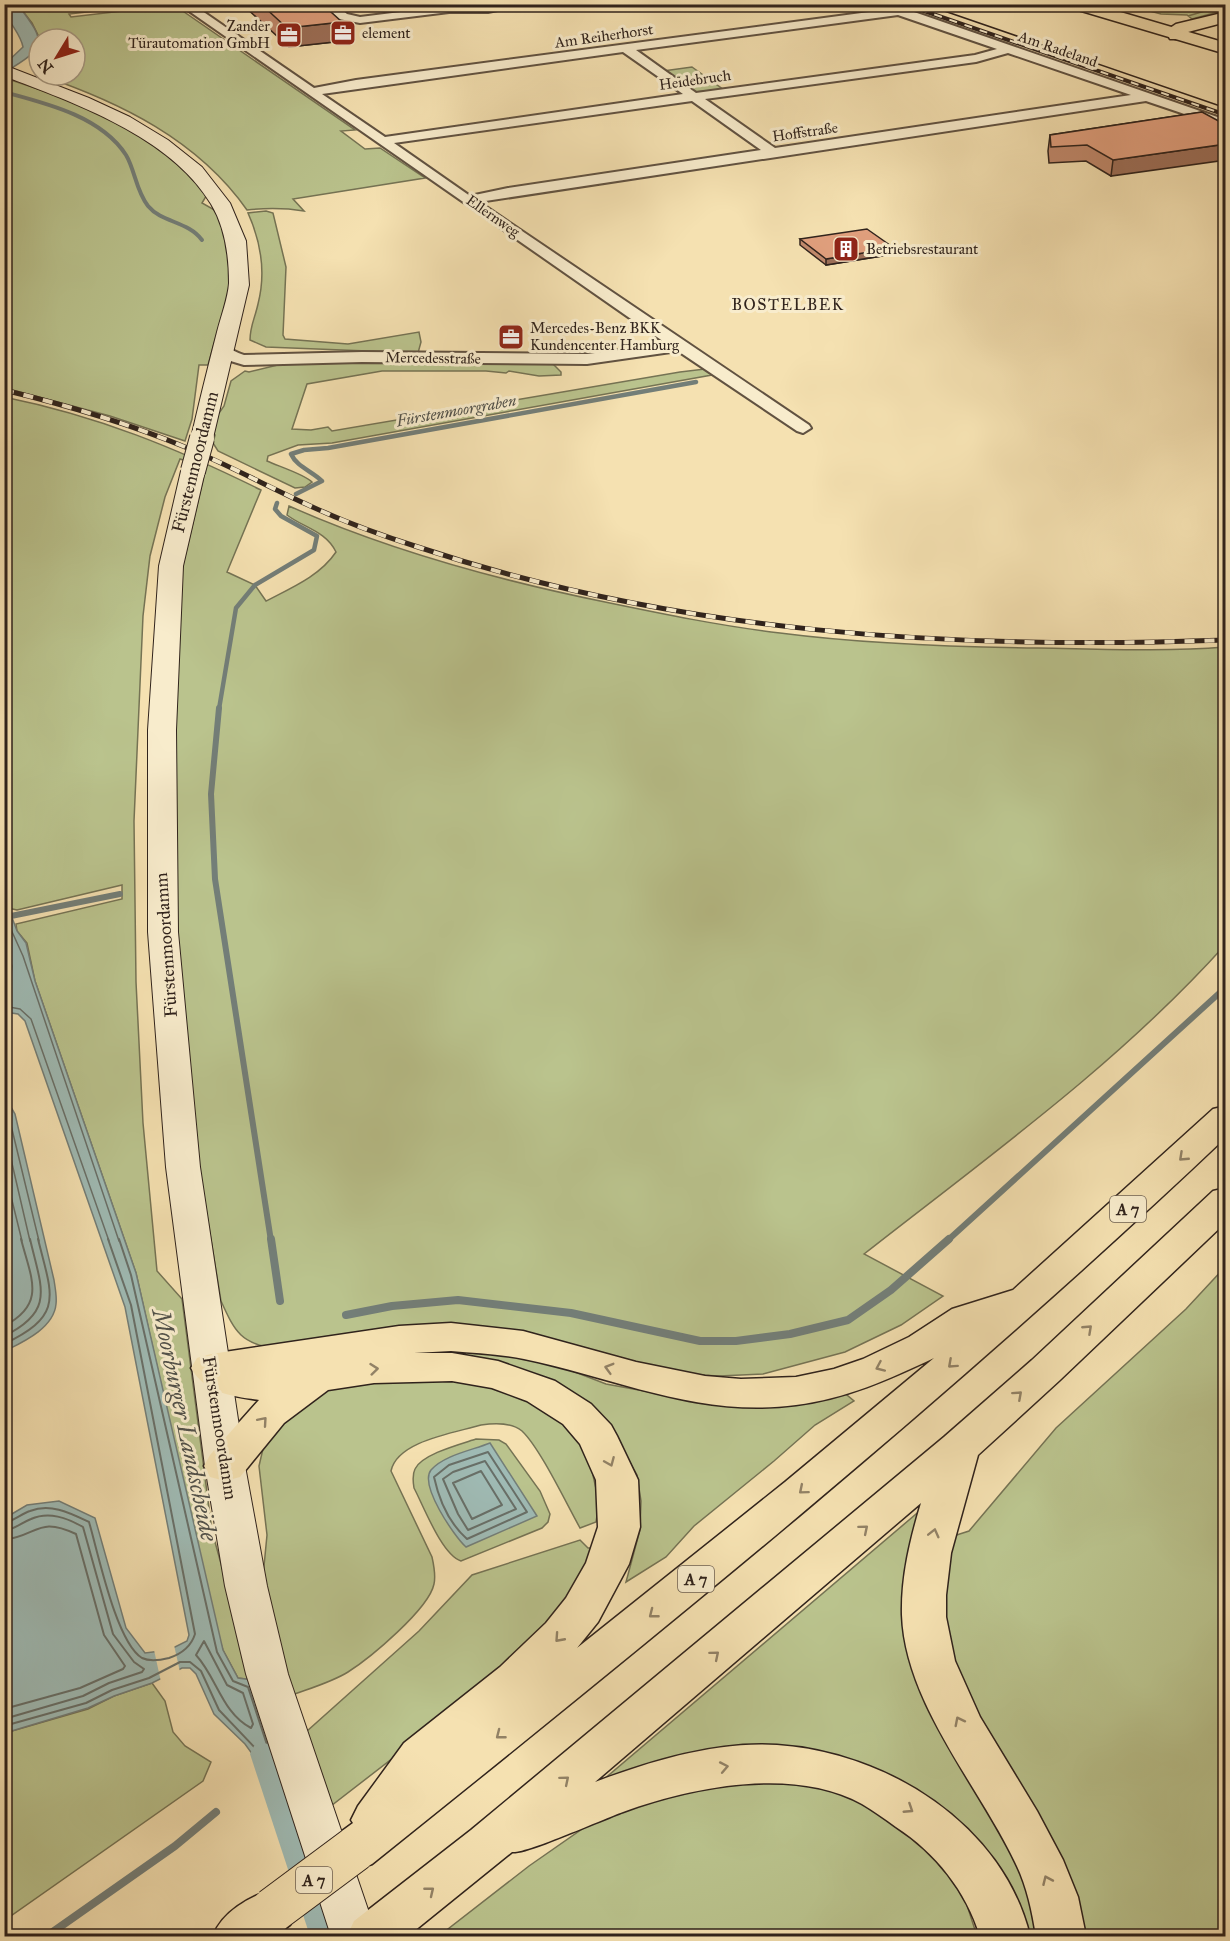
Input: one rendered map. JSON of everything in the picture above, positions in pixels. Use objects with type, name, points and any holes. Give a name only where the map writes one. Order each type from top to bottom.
[{"type":"main road","points":[[1074,4],[1185,32],[1225,29]]},
{"type":"main road","points":[[1100,4],[1185,32],[1226,49]]},
{"type":"main road","points":[[1185,32],[1225,29]]},
{"type":"main road","name":"Fürstenmoordamm","points":[[12,73],[83,102],[141,131],[191,167],[214,193],[234,228],[241,262],[239,285],[175,547],[168,603],[162,730],[161,880],[183,1167],[225,1466],[246,1586],[267,1674],[370,1933]]},
{"type":"main road","name":"A 7","points":[[255,1923],[355,1849],[679,1594],[936,1378],[1118,1218],[1226,1117]]},
{"type":"main road","points":[[370,1933],[488,1844],[958,1448],[1046,1370],[1226,1200]]},
{"type":"main road","points":[[211,1368],[399,1340],[451,1337],[523,1345],[636,1376],[694,1388],[741,1393],[796,1391],[839,1382],[877,1369],[923,1347],[966,1319],[1027,1297]]},
{"type":"main road","points":[[211,1368],[228,1381],[249,1386],[374,1369],[431,1366],[476,1370],[522,1383],[559,1401],[588,1424],[608,1456],[617,1480],[619,1527],[614,1546],[597,1586],[582,1610],[562,1635],[516,1680],[420,1757],[355,1849]]},
{"type":"main road","points":[[225,1466],[270,1413],[316,1378]]},
{"type":"main road","points":[[958,1448],[933,1537],[925,1583],[924,1619],[935,1668],[958,1718],[987,1772],[1029,1838],[1051,1890],[1061,1936]]},
{"type":"main road","points":[[488,1844],[622,1791],[667,1779],[733,1765],[782,1764],[827,1769],[878,1789],[917,1814],[948,1840],[980,1878],[1002,1924],[1005,1936]]},
{"type":"street","name":"Ellernweg","points":[[184,4],[803,428]]},
{"type":"street","points":[[328,4],[343,17],[357,20],[449,9],[488,9],[522,4]]},
{"type":"street","name":"Am Radeland","points":[[880,4],[1226,124]]},
{"type":"street","name":"Am Reiherhorst","points":[[313,92],[356,84],[898,11]]},
{"type":"street","points":[[627,48],[773,153]]},
{"type":"street","name":"Heidebruch","points":[[384,141],[976,58],[1009,49]]},
{"type":"street","name":"Hoffstraße","points":[[470,200],[508,192],[1146,97]]},
{"type":"street","name":"Mercedesstraße","points":[[223,351],[239,359],[593,358],[682,346]]},
{"type":"street","name":"Mercedesstraße","points":[[223,351],[362,357]]},
{"type":"street","name":"Mercedesstraße","points":[[215,381],[271,359]]},
{"type":"green space","points":[[18,5],[149,5],[69,14],[71,17],[174,5],[355,130],[341,131],[365,149],[380,148],[425,178],[293,199],[304,211],[247,210],[205,163],[181,144],[128,111],[72,87],[87,87],[87,27],[34,27]]},
{"type":"green space","points":[[1127,5],[1225,5],[1225,10],[1192,19],[1187,15],[1161,14]]},
{"type":"green space","points":[[692,67],[724,90],[693,92],[663,71]]},
{"type":"green space","points":[[5,78],[101,114],[164,151],[208,193],[202,203],[218,212],[232,258],[229,291],[208,365],[199,365],[192,419],[185,441],[110,416],[5,388]]},
{"type":"green space","points":[[266,211],[273,213],[286,267],[283,335],[285,339],[348,344],[419,332],[421,342],[418,353],[266,347],[250,340],[262,281],[262,269],[259,246],[248,213]]},
{"type":"green space","points":[[286,363],[553,364],[561,372],[561,375],[539,376],[509,371],[506,373],[382,371],[307,384],[292,429],[311,430],[328,427],[332,431],[680,372],[705,369],[712,375],[332,443],[298,445],[268,456],[267,461],[312,482],[305,487],[295,488],[218,451],[213,443],[215,435],[211,434],[217,416],[224,406],[231,381],[245,371]]},
{"type":"green space","points":[[4,397],[72,414],[136,435],[198,460],[261,490],[227,572],[255,585],[266,601],[313,575],[336,552],[321,534],[287,515],[289,506],[366,537],[484,574],[605,602],[736,627],[844,640],[941,646],[1132,650],[1225,647],[1225,945],[1184,988],[1097,1069],[864,1254],[943,1296],[901,1325],[845,1352],[763,1374],[719,1376],[660,1373],[575,1349],[277,1349],[255,1344],[247,1340],[235,1328],[221,1301],[188,1099],[171,862],[179,582],[206,467],[180,459],[165,497],[150,556],[143,616],[134,821],[136,982],[143,1123],[157,1271],[182,1299],[212,1531],[253,1680],[238,1678],[223,1650],[216,1629],[136,1273],[35,981],[27,943],[17,931],[16,924],[122,899],[122,885],[17,910],[8,908],[5,896]]},
{"type":"green space","points":[[1225,1267],[1225,1936],[1076,1936],[1071,1910],[937,1644],[947,1538],[969,1531],[1056,1428],[1186,1309]]},
{"type":"green space","points":[[429,1345],[544,1360],[606,1384],[699,1401],[849,1390],[847,1395],[854,1401],[815,1425],[694,1526],[666,1557],[626,1582],[640,1530],[641,1501],[637,1475],[624,1452],[592,1416],[393,1359]]},
{"type":"green space","points":[[467,1378],[545,1406],[580,1440],[590,1462],[599,1502],[596,1522],[580,1528],[537,1450],[518,1428],[497,1424],[481,1425],[415,1445],[395,1461],[391,1471],[432,1557],[435,1577],[430,1594],[422,1606],[384,1645],[358,1665],[335,1679],[292,1695],[262,1587],[267,1535],[259,1466],[265,1440],[314,1394],[357,1380]]},
{"type":"green space","points":[[476,1439],[499,1440],[506,1444],[540,1491],[550,1514],[548,1522],[542,1528],[461,1561],[447,1550],[440,1540],[414,1488],[413,1476],[415,1469],[425,1459],[442,1450]]},
{"type":"green space","points":[[929,1503],[916,1543],[1017,1861],[1035,1906],[1041,1936],[1015,1936],[1005,1906],[868,1771],[603,1780]]},
{"type":"green space","points":[[580,1540],[588,1548],[595,1548],[557,1614],[481,1690],[327,1809],[306,1732],[419,1631],[472,1575]]},
{"type":"green space","points":[[152,1683],[165,1701],[173,1732],[185,1746],[211,1762],[203,1781],[5,1920],[5,1733],[88,1709],[114,1696]]},
{"type":"green space","points":[[796,1779],[837,1788],[892,1818],[936,1856],[966,1902],[977,1936],[439,1936],[529,1866],[588,1825],[657,1795],[726,1780]]},
{"type":"water","points":[[5,5],[18,5],[33,27],[27,27],[27,58],[5,72],[5,64],[23,47]]},
{"type":"water","points":[[4,896],[17,931],[26,943],[35,981],[136,1273],[223,1650],[238,1678],[253,1680],[283,1775],[262,1781],[253,1755],[214,1714],[196,1674],[190,1668],[182,1668],[152,1683],[88,1708],[5,1733],[5,1518],[27,1505],[59,1501],[95,1518],[126,1628],[145,1653],[169,1650],[187,1641],[189,1635],[125,1307],[25,1021],[18,1014],[5,1012],[5,984],[11,974],[12,966],[5,945]]},
{"type":"water","points":[[4,1095],[15,1114],[54,1280],[56,1298],[54,1313],[44,1327],[29,1339],[5,1351]]},
{"type":"water","points":[[490,1443],[537,1516],[466,1547],[440,1510],[430,1487],[429,1477],[431,1470],[443,1460]]},
{"type":"pier","points":[[174,1645],[180,1672],[161,1682],[154,1650]]},
{"type":"building","points":[[261,4],[276,4],[270,10],[322,4],[342,22],[287,28]]},
{"type":"building","points":[[1202,112],[1226,125],[1226,144],[1113,160],[1087,145],[1051,147],[1050,135]]},
{"type":"building","name":"Betriebsrestaurant","points":[[867,229],[894,248],[826,259],[800,239]]},
{"type":"waterway","points":[[4,92],[54,106],[102,130],[126,155],[148,206],[160,216],[190,229],[202,240]]},
{"type":"waterway","name":"Fürstenmoorgraben","points":[[296,494],[322,481],[297,462],[291,454],[304,450],[328,448],[696,382]]},
{"type":"waterway","name":"Fürstenmoorgraben","points":[[219,709],[236,608],[255,585],[314,550],[317,536],[281,516],[275,509],[277,503]]},
{"type":"waterway","points":[[219,708],[211,794],[215,879],[271,1241]]},
{"type":"waterway","points":[[6,917],[120,894]]},
{"type":"waterway","points":[[947,1241],[1226,987]]},
{"type":"waterway","points":[[271,1239],[280,1301]]},
{"type":"waterway","points":[[346,1315],[392,1306],[458,1300],[571,1313],[700,1341],[736,1341],[790,1334],[848,1320],[891,1290],[949,1239]]},
{"type":"waterway","name":"Moorburger Landscheide","points":[[264,1754],[325,1936]]},
{"type":"waterway","points":[[47,1936],[175,1846],[216,1812]]},
{"type":"tram line","points":[[924,4],[1226,108]]},
{"type":"railway","points":[[904,4],[1226,115]]},
{"type":"railway","points":[[4,390],[96,415],[163,438],[347,522],[390,538],[516,576],[616,600],[717,617],[818,630],[920,638],[1022,642],[1226,640]]},
{"type":"place","name":"element","points":[[343,33]]},
{"type":"place","name":"Zander Türautomation GmbH","points":[[289,35]]},
{"type":"place","name":"Betriebsrestaurant","points":[[846,249]]},
{"type":"place","name":"Mercedes-Benz BKK Kundencenter Hamburg","points":[[511,337]]},
{"type":"district","name":"BOSTELBEK","points":[[788,304]]}]
